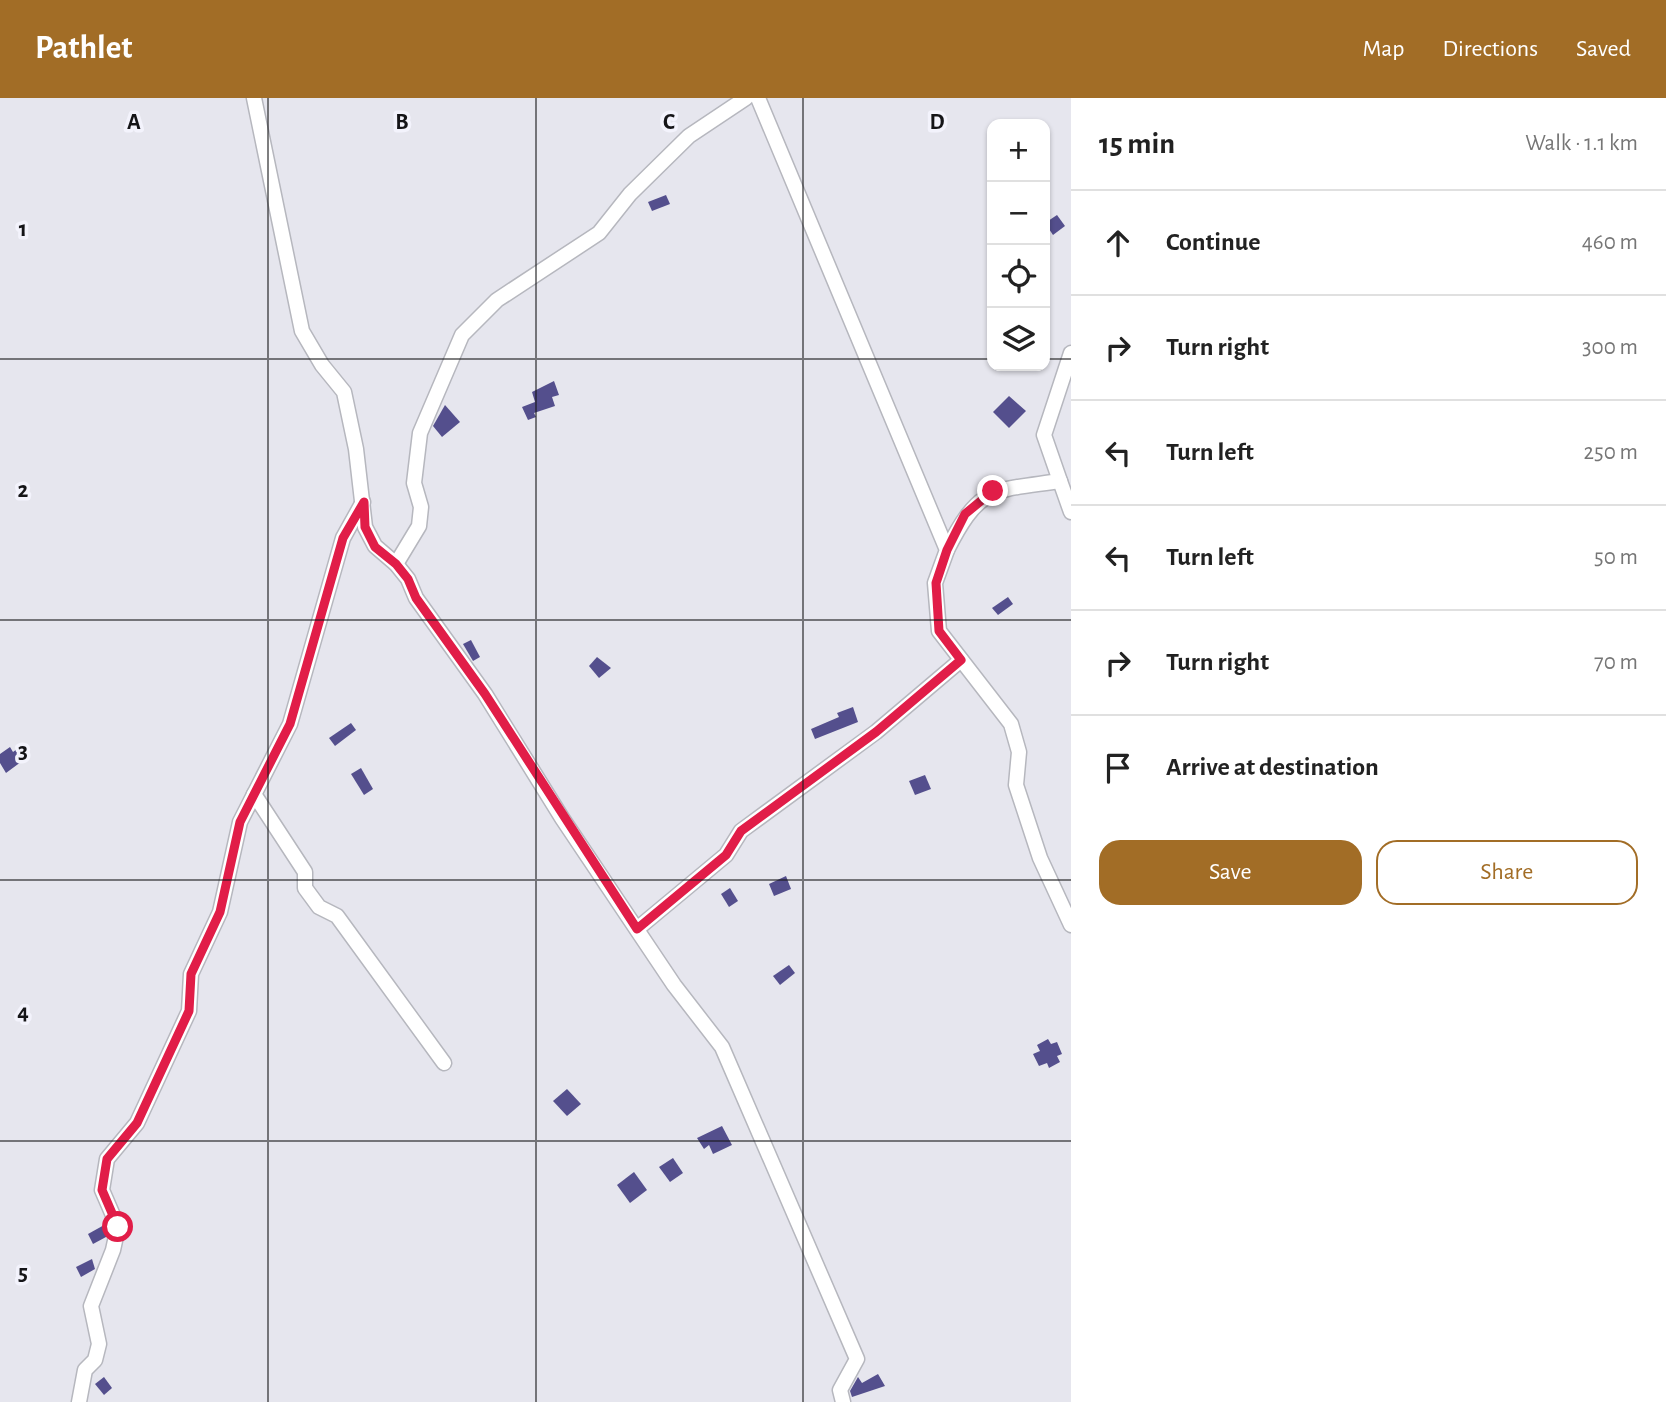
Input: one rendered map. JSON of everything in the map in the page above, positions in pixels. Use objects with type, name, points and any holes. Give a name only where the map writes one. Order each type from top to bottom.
[{"type":"street","points":[[254,98],[302,331],[322,365],[344,393],[364,502],[365,527],[375,547],[396,564],[428,616],[485,694],[674,985],[722,1047],[858,1359],[840,1390],[843,1402]]},
{"type":"street","points":[[396,564],[419,526],[421,507],[414,483],[420,433],[462,335],[497,300],[599,233],[630,194],[689,136],[746,98]]},
{"type":"street","points":[[758,98],[947,550]]},
{"type":"street","points":[[1071,353],[1044,435],[1071,512]]},
{"type":"street","points":[[1060,481],[993,491],[965,514],[947,550],[936,583],[939,631],[1011,724],[1019,752],[1016,785],[1040,858],[1071,925]]},
{"type":"street","points":[[79,1402],[85,1370],[95,1360],[99,1344],[91,1306],[113,1250],[118,1227],[102,1190],[107,1159],[137,1123],[189,1011],[191,974],[220,912],[240,822],[290,724],[343,538],[364,502]]},
{"type":"street","points":[[637,929],[726,855],[741,831],[876,732],[961,660]]},
{"type":"street","points":[[254,794],[305,872],[305,888],[312,898],[319,907],[337,916],[444,1063]]},
{"type":"building","points":[[666,195],[670,204],[652,211],[648,202]]},
{"type":"building","points":[[1057,215],[1065,226],[1053,235],[1050,220]]},
{"type":"building","points":[[554,381],[559,395],[552,397],[555,406],[534,413],[536,417],[528,420],[522,407],[535,402],[532,392]]},
{"type":"building","points":[[1009,396],[1026,411],[1009,428],[993,412]]},
{"type":"building","points":[[445,405],[460,422],[442,437],[433,426]]},
{"type":"building","points":[[1008,597],[1013,604],[998,615],[992,608]]},
{"type":"building","points":[[471,640],[480,657],[473,661],[463,644]]},
{"type":"building","points":[[597,657],[611,668],[599,678],[589,666]]},
{"type":"building","points":[[853,707],[858,722],[815,739],[811,729],[839,717],[837,713]]},
{"type":"building","points":[[351,723],[356,730],[335,746],[329,738]]},
{"type":"building","points":[[21,746],[29,756],[6,773],[0,763],[0,754],[10,747],[13,752]]},
{"type":"building","points":[[361,768],[373,789],[364,795],[351,774]]},
{"type":"building","points":[[925,775],[931,789],[915,795],[909,781]]},
{"type":"building","points":[[786,876],[791,889],[774,896],[769,884]]},
{"type":"building","points":[[730,888],[738,901],[729,907],[721,894]]},
{"type":"building","points":[[789,965],[795,973],[780,985],[773,976]]},
{"type":"building","points":[[1048,1039],[1051,1044],[1057,1042],[1062,1054],[1057,1056],[1060,1062],[1049,1068],[1047,1063],[1039,1066],[1033,1054],[1040,1051],[1037,1045]]},
{"type":"building","points":[[567,1089],[581,1104],[567,1116],[553,1101]]},
{"type":"building","points":[[722,1126],[732,1145],[713,1154],[709,1145],[704,1149],[697,1138]]},
{"type":"building","points":[[673,1158],[683,1173],[670,1182],[659,1167]]},
{"type":"building","points":[[634,1172],[647,1190],[630,1203],[617,1185]]},
{"type":"building","points":[[106,1224],[106,1237],[93,1244],[88,1234]]},
{"type":"building","points":[[92,1259],[95,1269],[81,1277],[76,1267]]},
{"type":"building","points":[[878,1374],[885,1386],[852,1397],[850,1391],[858,1377],[862,1383]]},
{"type":"building","points":[[104,1377],[112,1388],[104,1395],[95,1384]]},
{"type":"route","points":[[118,1227],[102,1190],[107,1159],[137,1123],[189,1011],[191,974],[220,912],[240,822],[290,724],[343,538],[364,502],[365,527],[375,547],[396,564],[408,579],[416,598],[485,694],[562,818],[637,929],[726,855],[741,831],[876,732],[961,660],[939,631],[936,583],[947,550],[965,514],[993,491]]}]
